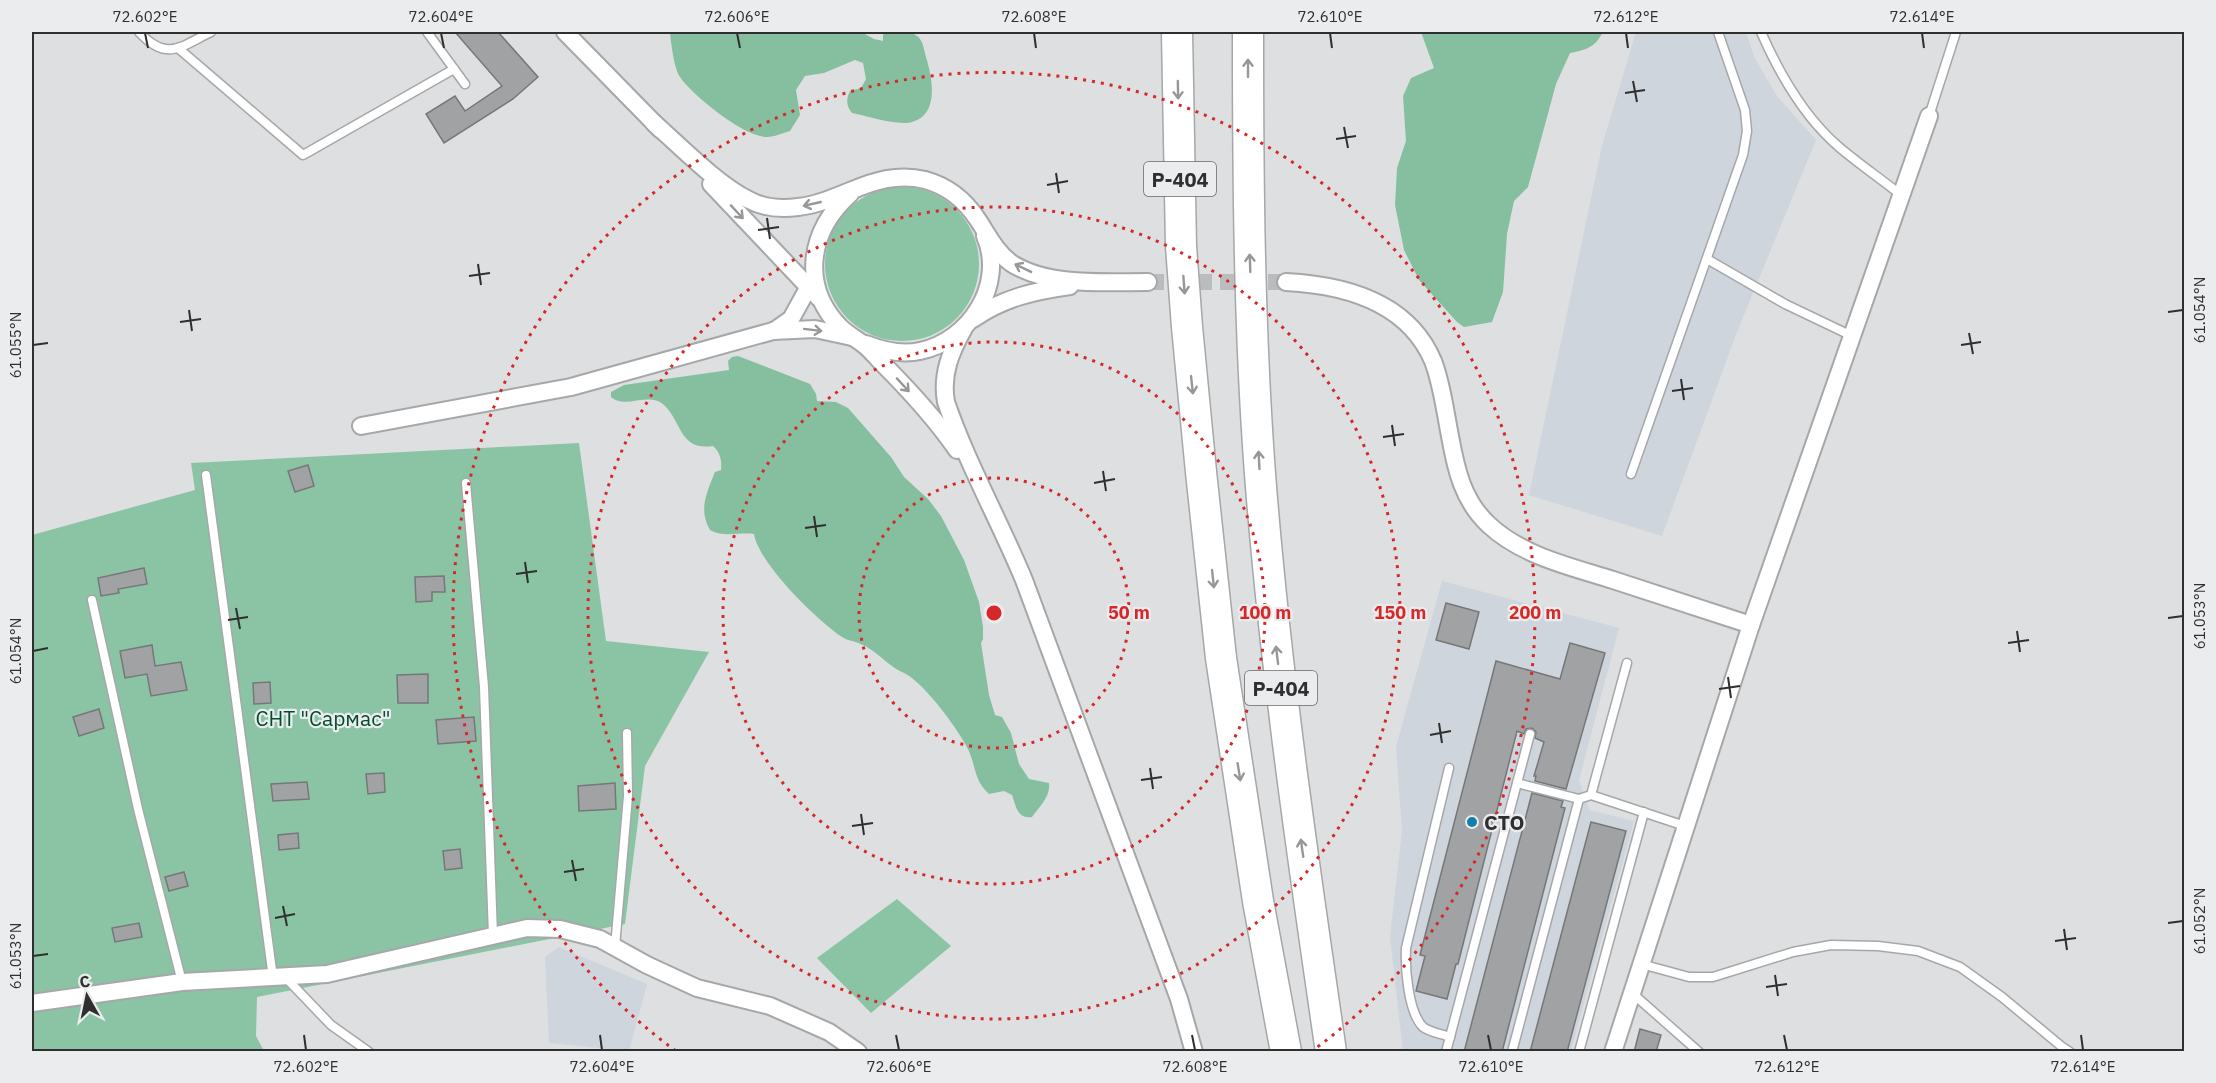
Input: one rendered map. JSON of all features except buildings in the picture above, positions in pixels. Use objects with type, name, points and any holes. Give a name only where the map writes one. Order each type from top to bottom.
[{"type":"highway","name":"Р-404","points":[[1177,32],[1181,246],[1187,327],[1221,658],[1258,901],[1286,1052]]},
{"type":"highway","name":"Р-404","points":[[1248,32],[1249,237],[1260,472],[1276,647],[1331,1052]]},
{"type":"street","points":[[565,32],[822,301]]},
{"type":"street","points":[[1613,1052],[1751,625],[1929,116]]},
{"type":"street","points":[[654,123],[730,189],[757,203],[779,207],[798,207],[815,204],[884,179],[901,177],[922,179],[961,199],[999,251],[1010,262],[1038,276],[1100,282],[1148,282]]},
{"type":"street","points":[[773,331],[791,319],[809,288],[816,250],[826,220],[836,207],[867,184]]},
{"type":"street","points":[[978,220],[990,252],[990,276],[981,304],[948,362],[944,391],[952,421],[980,485],[1006,535],[1032,602],[1179,999],[1194,1052]]},
{"type":"street","points":[[814,268],[822,301],[830,315],[923,406],[980,485]]},
{"type":"street","points":[[361,426],[571,387],[773,331],[814,329],[857,340],[886,351],[904,353],[921,351],[949,339],[982,313],[1016,297],[1035,291],[1100,282]]},
{"type":"street","points":[[1286,282],[1351,291],[1394,312],[1411,326],[1422,340],[1433,361],[1462,486],[1473,507],[1490,526],[1509,541],[1536,554],[1582,570],[1751,625]]},
{"type":"street","points":[[1308,894],[1333,975],[1345,1052]]},
{"type":"street","points":[[1258,901],[1262,986],[1273,1052]]},
{"type":"street","points":[[32,1003],[182,982],[327,975],[527,928],[560,928],[600,939],[646,965],[697,988],[770,1006],[829,1032],[858,1052]]},
{"type":"lane","points":[[139,32],[151,45],[164,50],[178,48],[211,32]]},
{"type":"lane","points":[[427,32],[465,84]]},
{"type":"lane","points":[[1631,474],[1743,155],[1747,131],[1745,110],[1718,32]]},
{"type":"lane","points":[[1761,32],[1775,63],[1805,110],[1837,145],[1902,195]]},
{"type":"lane","points":[[1929,116],[1956,32]]},
{"type":"lane","points":[[178,48],[303,155],[454,69]]},
{"type":"lane","points":[[1707,259],[1785,304],[1852,336]]},
{"type":"lane","points":[[206,475],[279,978],[331,1025],[369,1052]]},
{"type":"lane","points":[[466,483],[484,687],[493,935]]},
{"type":"lane","points":[[92,600],[138,809],[182,982]]},
{"type":"lane","points":[[1591,795],[1627,663]]},
{"type":"lane","points":[[615,947],[628,796],[627,733]]},
{"type":"lane","points":[[1446,1052],[1530,734]]},
{"type":"lane","points":[[1449,768],[1407,948],[1405,966],[1415,1015],[1425,1028],[1450,1037]]},
{"type":"lane","points":[[1517,783],[1579,799],[1591,795],[1685,826]]},
{"type":"lane","points":[[1512,1052],[1579,799]]},
{"type":"lane","points":[[1579,1052],[1644,812]]},
{"type":"lane","points":[[1640,964],[1689,977],[1713,977],[1793,952],[1831,945],[1878,946],[1918,951],[1960,967],[2002,997],[2070,1052]]},
{"type":"lane","points":[[1631,993],[1700,1052]]},
{"type":"shaded area","points":[[1636,32],[1746,32],[1755,59],[1777,96],[1816,140],[1737,332],[1662,536],[1529,495],[1602,146]]},
{"type":"shaded area","points":[[1442,581],[1619,628],[1579,780],[1589,810],[1634,821],[1571,1051],[1403,1051],[1390,937],[1402,831],[1396,747]]},
{"type":"shaded area","points":[[559,947],[647,984],[629,1051],[549,1043],[545,957]]},
{"type":"green space","points":[[670,32],[861,32],[883,41],[885,32],[910,32],[919,38],[924,48],[932,84],[930,103],[927,112],[921,118],[906,123],[852,113],[847,100],[850,91],[861,88],[866,79],[863,63],[855,60],[824,73],[805,76],[796,90],[800,115],[790,131],[770,137],[757,135],[720,114],[680,77],[673,55]]},
{"type":"green space","points":[[1421,32],[1603,32],[1590,47],[1570,53],[1556,84],[1528,187],[1514,201],[1507,234],[1503,292],[1492,322],[1464,327],[1457,322],[1419,280],[1404,250],[1395,205],[1397,168],[1406,141],[1403,96],[1411,78],[1434,68]]},
{"type":"green space","points":[[902,187],[932,192],[957,209],[974,234],[979,264],[974,294],[957,319],[932,336],[902,341],[872,336],[847,319],[830,294],[825,264],[830,234],[847,209],[872,192]]},
{"type":"green space","points":[[738,356],[810,384],[817,401],[836,402],[848,408],[891,457],[904,477],[928,499],[941,516],[964,560],[979,602],[983,627],[981,643],[989,695],[995,715],[1002,717],[1011,733],[1019,764],[1029,779],[1049,783],[1046,797],[1032,817],[1020,814],[1012,795],[1004,791],[989,794],[984,789],[978,779],[971,755],[958,731],[927,692],[912,678],[894,668],[871,649],[842,637],[818,618],[777,575],[758,546],[754,534],[726,534],[710,530],[706,523],[705,501],[715,472],[721,470],[720,456],[713,446],[702,446],[688,440],[671,413],[659,402],[645,400],[624,402],[611,397],[611,392],[624,385],[729,370],[728,361]]},
{"type":"green space","name":"СНТ \"Сармас\"","points":[[579,443],[606,641],[709,652],[645,766],[625,924],[257,997],[256,1036],[264,1051],[32,1052],[32,535],[195,490],[191,463]]},
{"type":"green space","points":[[897,899],[951,946],[871,1013],[817,958]]},
{"type":"tunnel","points":[[1148,282],[1286,282]]},
{"type":"place","name":"СТО","points":[[1472,822]]}]
